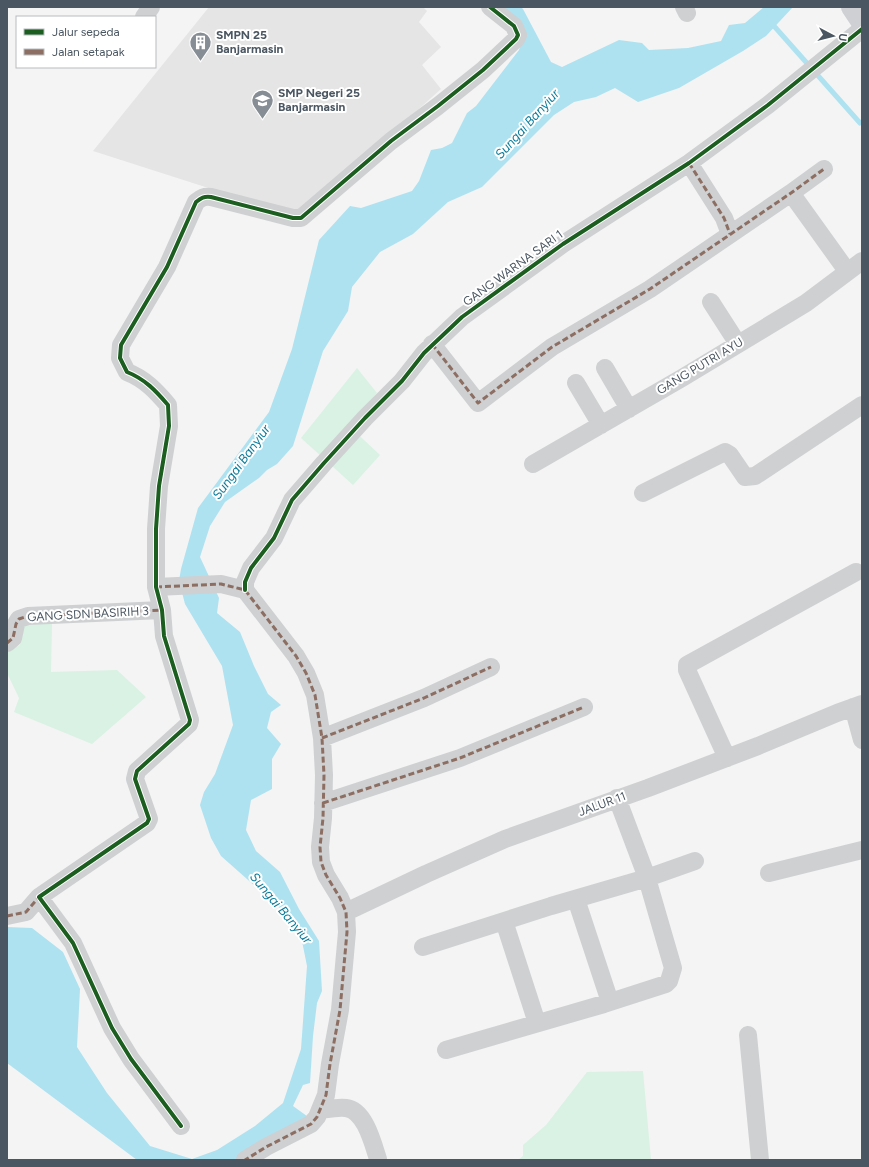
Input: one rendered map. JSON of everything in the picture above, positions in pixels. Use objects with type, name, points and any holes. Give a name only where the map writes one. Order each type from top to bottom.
[{"type":"street","points":[[145,16],[151,7]]},
{"type":"street","points":[[7,916],[26,912],[39,897],[148,821],[135,775],[137,771],[189,724],[190,720],[164,636],[158,587],[156,529],[159,486],[169,426],[168,405],[155,389],[137,376],[127,372],[120,358],[120,352],[121,345],[166,267],[196,202],[204,196],[293,218],[301,218],[391,141],[483,70],[516,39],[518,35],[514,26],[490,7]]},
{"type":"street","points":[[852,7],[862,22]]},
{"type":"street","name":"GANG WARNA SARI 1","points":[[245,590],[245,582],[251,568],[274,538],[292,500],[365,418],[402,381],[432,344],[462,317],[563,244],[689,162],[768,105],[862,29]]},
{"type":"street","points":[[689,162],[724,218],[730,234]]},
{"type":"street","points":[[432,344],[478,403],[552,347],[650,288],[792,193],[824,168]]},
{"type":"street","points":[[792,193],[847,271]]},
{"type":"street","name":"GANG PUTRI AYU","points":[[533,464],[629,409],[806,303],[862,260]]},
{"type":"street","points":[[711,302],[738,344]]},
{"type":"street","points":[[605,368],[629,409]]},
{"type":"street","points":[[576,383],[601,425]]},
{"type":"street","points":[[643,493],[725,452],[730,455],[743,474],[748,478],[761,472],[862,405]]},
{"type":"street","points":[[727,758],[687,670],[687,665],[856,572]]},
{"type":"street","points":[[158,587],[221,584],[245,590],[296,656],[306,673],[315,695],[322,738],[324,775],[320,847],[321,862],[346,912],[347,932],[340,1010],[326,1095],[321,1110],[311,1124],[266,1147],[245,1160]]},
{"type":"street","name":"GANG SDN BASIRIH 3","points":[[7,643],[12,638],[19,619],[28,616],[162,610]]},
{"type":"street","points":[[322,738],[424,698],[491,667]]},
{"type":"street","points":[[858,706],[862,740]]},
{"type":"street","name":"JALUR 11","points":[[346,912],[505,839],[727,758],[837,713],[858,706]]},
{"type":"street","points":[[323,803],[460,758],[584,707]]},
{"type":"street","points":[[446,1050],[610,1002],[666,984],[669,980],[673,968],[647,878],[617,798]]},
{"type":"street","points":[[769,873],[862,850]]},
{"type":"street","points":[[423,947],[504,920],[647,878],[695,861]]},
{"type":"street","points":[[39,897],[73,944],[112,1028],[131,1059],[181,1126]]},
{"type":"street","points":[[576,899],[610,1002]]},
{"type":"street","points":[[504,920],[537,1023]]},
{"type":"street","points":[[748,1035],[760,1160]]},
{"type":"street","points":[[321,1110],[346,1108],[357,1113],[367,1128],[378,1159]]},
{"type":"shaded area","name":"SMP Negeri 25 Banjarmasin","points":[[209,7],[423,7],[427,11],[419,22],[441,47],[422,65],[441,89],[299,217],[93,151]]},
{"type":"green space","points":[[357,368],[377,393],[348,425],[380,455],[353,485],[301,438]]},
{"type":"green space","points":[[52,623],[51,672],[117,670],[146,697],[92,744],[14,712],[19,698],[7,673],[7,652],[20,645],[22,625]]},
{"type":"green space","points":[[643,1071],[651,1160],[518,1160],[523,1156],[523,1145],[546,1125],[587,1072]]},
{"type":"water","name":"Sungai Banyiur","points":[[501,7],[521,7],[551,62],[562,67],[619,40],[642,43],[649,50],[688,48],[721,41],[729,25],[745,23],[764,7],[793,7],[766,36],[679,88],[638,102],[615,88],[596,97],[574,102],[554,115],[482,187],[448,202],[413,234],[380,252],[352,287],[348,311],[323,351],[293,446],[277,464],[225,502],[210,526],[200,557],[219,598],[217,613],[240,632],[254,666],[268,694],[281,705],[271,712],[267,728],[281,744],[272,759],[272,789],[251,800],[246,830],[256,851],[280,872],[299,909],[319,941],[322,991],[317,1003],[310,1083],[303,1085],[293,1106],[311,1119],[239,1160],[137,1160],[7,1063],[7,927],[32,928],[63,952],[80,989],[77,1047],[107,1093],[150,1146],[192,1159],[217,1150],[255,1126],[283,1103],[301,1049],[307,966],[302,941],[282,910],[221,856],[211,838],[200,805],[204,792],[215,774],[233,725],[222,666],[185,604],[179,581],[181,569],[198,508],[269,412],[292,349],[319,240],[350,206],[361,208],[412,191],[419,181],[431,150],[442,148],[452,143],[467,113],[476,106],[519,50],[523,38]]},
{"type":"waterway","points":[[774,26],[860,123]]},
{"type":"marked path","points":[[689,163],[724,218],[730,234]]},
{"type":"marked path","points":[[432,344],[478,403],[552,347],[650,289],[824,169]]},
{"type":"marked path","points":[[156,587],[221,584],[245,590],[296,656],[306,673],[315,695],[322,738],[324,775],[323,818],[320,847],[321,862],[326,875],[340,898],[346,912],[347,932],[340,1010],[326,1095],[317,1117],[311,1124],[266,1147],[245,1160]]},
{"type":"marked path","points":[[7,643],[13,638],[16,624],[19,619],[28,616],[162,610]]},
{"type":"marked path","points":[[322,738],[424,698],[491,667]]},
{"type":"marked path","points":[[323,803],[460,758],[584,707]]},
{"type":"marked path","points":[[7,916],[26,912],[39,897]]},
{"type":"cycle path","points":[[181,1126],[131,1059],[112,1028],[73,943],[39,897],[147,823],[149,819],[135,779],[137,771],[189,724],[190,720],[164,636],[162,610],[156,587],[156,529],[159,486],[169,426],[168,405],[150,386],[127,372],[120,358],[121,345],[167,267],[196,202],[199,199],[211,197],[293,218],[301,218],[391,141],[483,70],[516,39],[518,35],[514,26],[490,7]]},
{"type":"cycle path","points":[[245,590],[245,582],[251,568],[274,538],[292,500],[365,418],[402,381],[424,353],[462,317],[563,244],[689,163],[768,105],[862,29]]},
{"type":"place","name":"SMPN 25 Banjarmasin","points":[[200,62]]},
{"type":"place","name":"SMP Negeri 25 Banjarmasin","points":[[262,120]]}]
